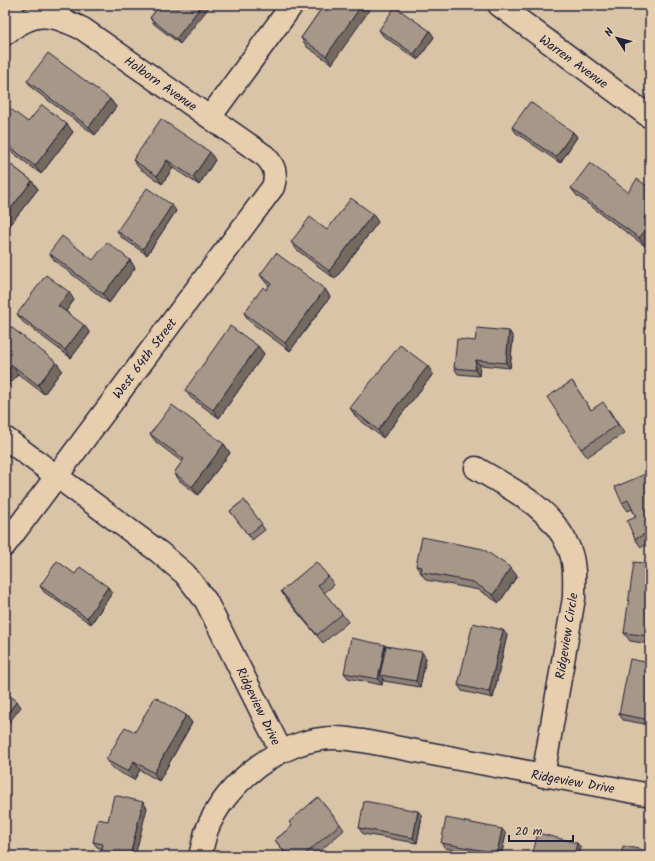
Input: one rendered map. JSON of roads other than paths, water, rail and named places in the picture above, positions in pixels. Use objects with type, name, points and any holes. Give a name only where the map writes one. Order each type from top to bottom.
[{"type":"street","points":[[210,117],[292,5]]},
{"type":"street","name":"Warren Avenue","points":[[499,5],[650,117]]},
{"type":"street","name":"Holborn Avenue","points":[[17,20],[61,18],[83,29],[265,156],[275,168]]},
{"type":"street","name":"West 64th Street","points":[[5,545],[272,188],[276,178],[275,168]]},
{"type":"street","name":"Ridgeview Drive","points":[[5,438],[185,574],[206,601],[281,751],[308,742],[336,738],[371,743],[650,795]]},
{"type":"street","name":"Ridgeview Circle","points":[[476,468],[538,506],[555,525],[569,547],[574,572],[574,598],[543,776]]},
{"type":"street","points":[[200,856],[207,831],[224,801],[245,776],[281,751]]}]
